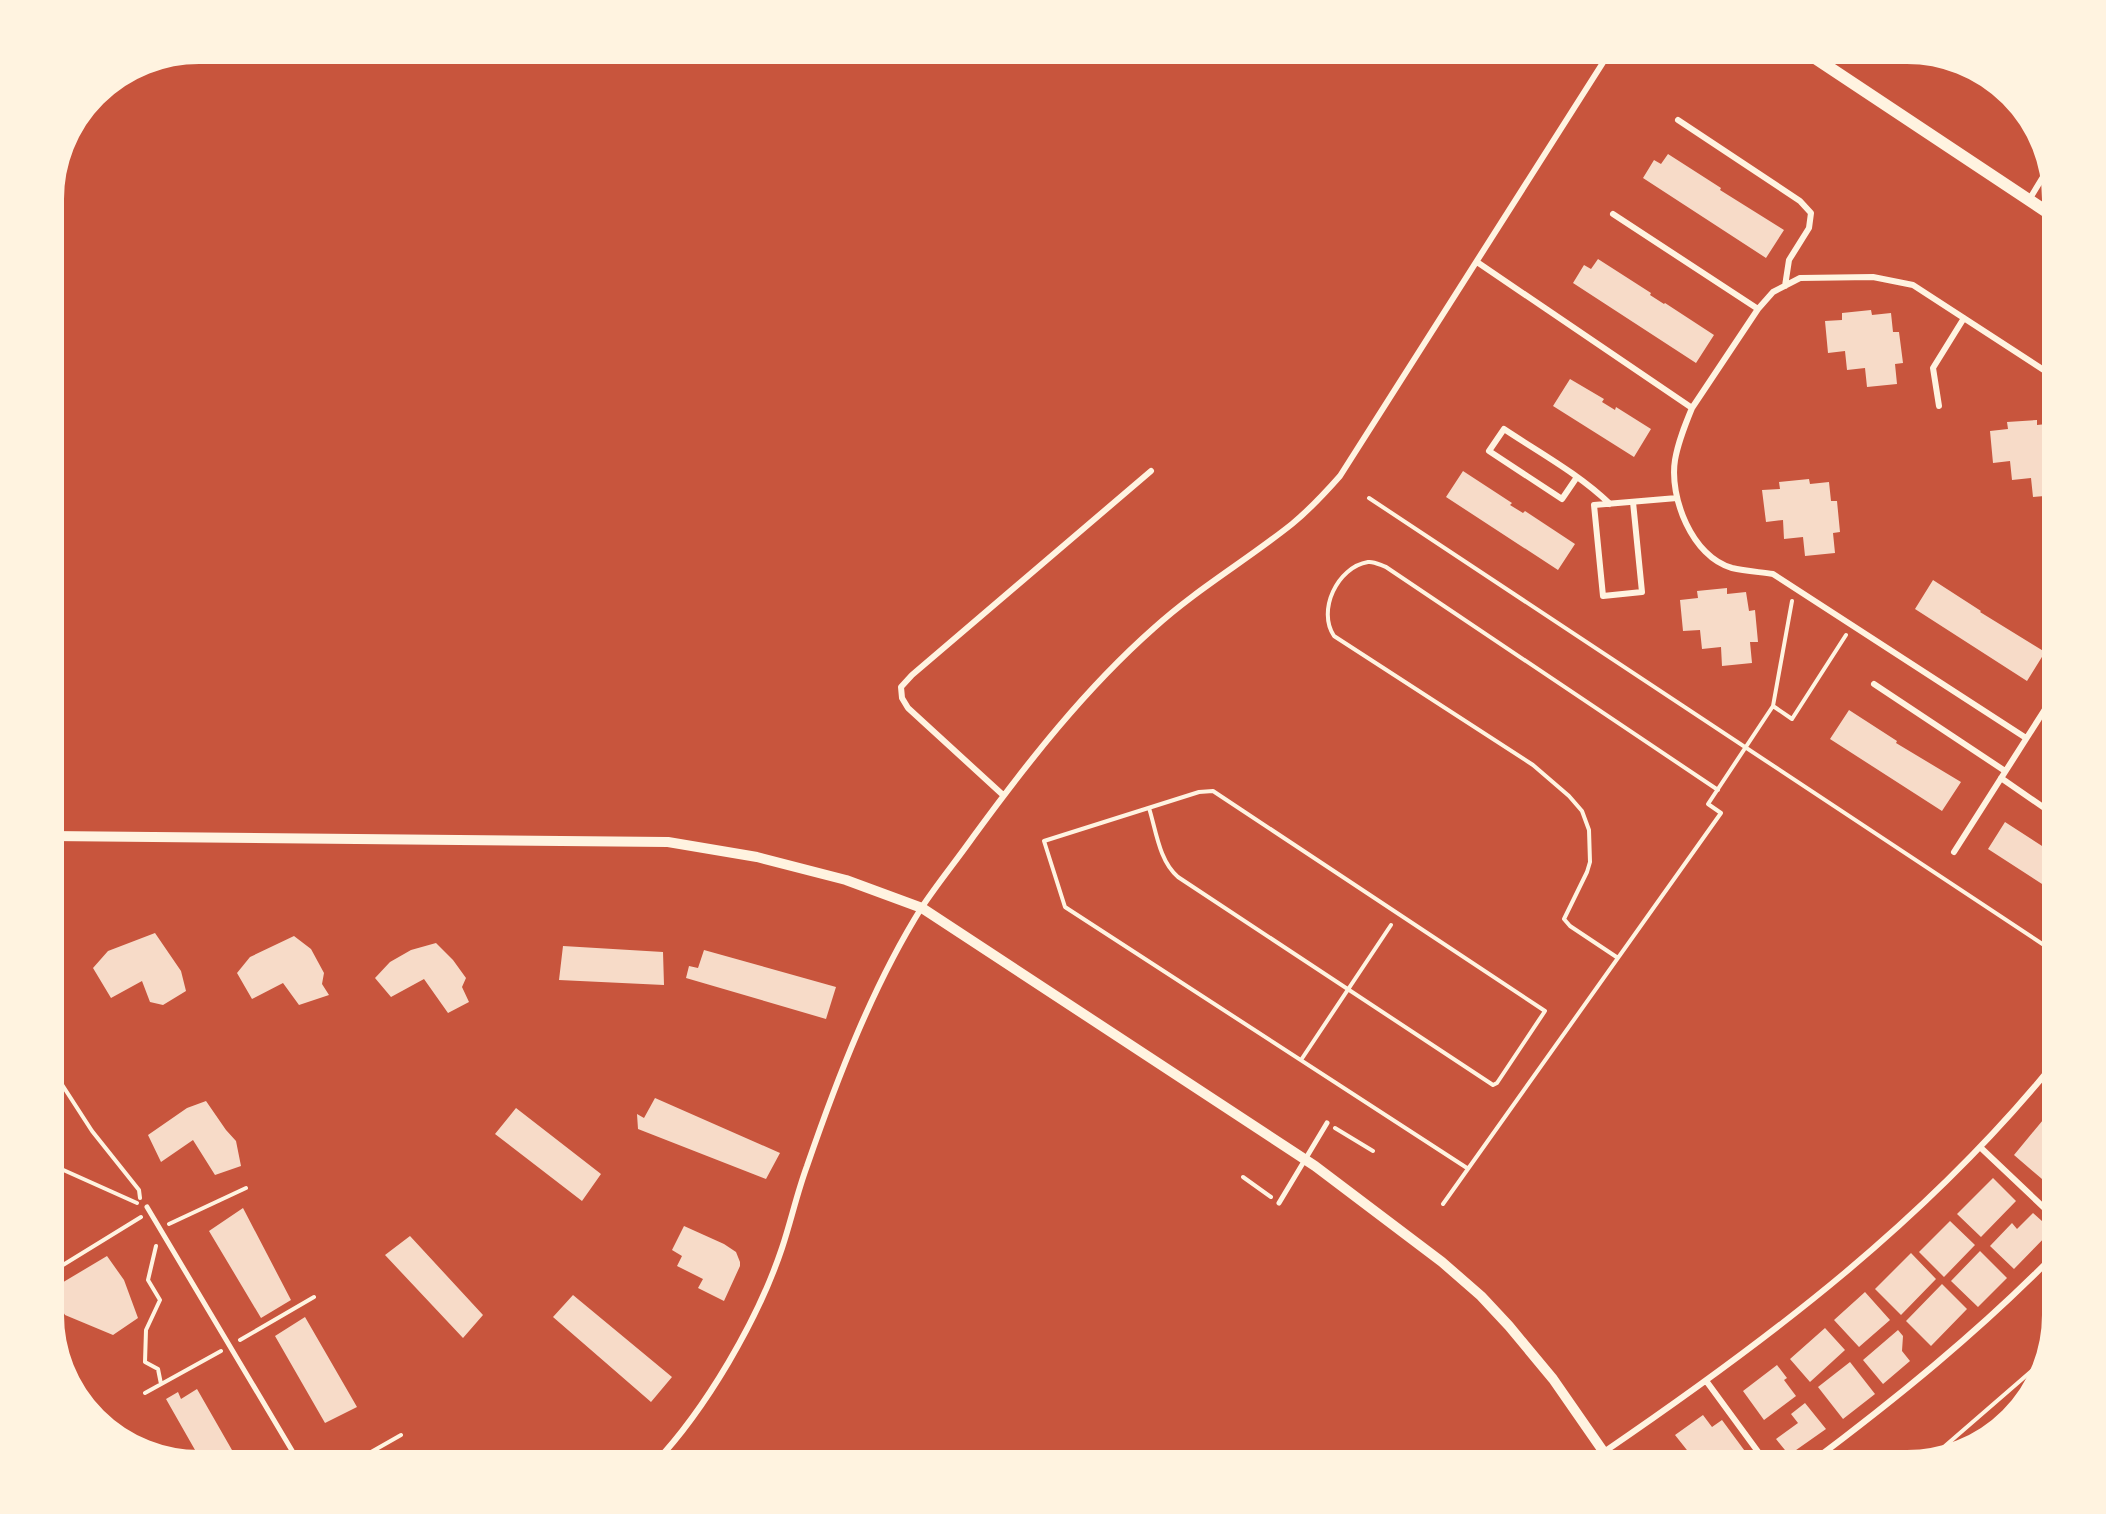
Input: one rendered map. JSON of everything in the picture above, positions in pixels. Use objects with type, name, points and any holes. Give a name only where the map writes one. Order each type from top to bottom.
[{"type":"main road","points":[[1818,60],[2046,211]]},
{"type":"street","points":[[662,1454],[708,1393],[757,1309],[782,1249],[806,1168],[847,1057],[879,986],[922,908],[1003,795],[1080,702],[1132,647],[1208,583],[1294,522],[1334,483],[1605,60]]},
{"type":"street","points":[[1678,120],[1800,201],[1810,213],[1809,228],[1789,260],[1785,286]]},
{"type":"street","points":[[2029,200],[2044,176]]},
{"type":"street","points":[[1613,214],[1758,309]]},
{"type":"street","points":[[1477,262],[1692,408]]},
{"type":"street","points":[[2026,738],[1773,573],[1730,568],[1713,558],[1700,546],[1687,526],[1677,498],[1674,462],[1681,433],[1692,408],[1758,309],[1773,292],[1800,278],[1873,277],[1913,285],[2046,371]]},
{"type":"street","points":[[1939,406],[1933,368],[1964,318]]},
{"type":"street","points":[[1577,477],[1562,499],[1490,451],[1504,429],[1577,477],[1593,488],[1610,504]]},
{"type":"street","points":[[1003,795],[908,708],[902,698],[902,687],[912,675],[1151,471]]},
{"type":"street","points":[[1633,502],[1642,592],[1603,596],[1594,505],[1677,498]]},
{"type":"street","points":[[1874,684],[2005,771]]},
{"type":"street","points":[[1954,852],[2046,707]]},
{"type":"street","points":[[2001,778],[2046,809]]},
{"type":"street","points":[[60,836],[669,842],[757,857],[846,880],[922,908],[1315,1166],[1442,1262],[1481,1296],[1509,1326],[1553,1379],[1604,1452],[1707,1382],[1812,1302],[1895,1232],[1980,1147],[2046,1072]]},
{"type":"street","points":[[1279,1203],[1327,1123]]},
{"type":"street","points":[[1980,1147],[2046,1210]]},
{"type":"street","points":[[149,1210],[294,1454]]},
{"type":"street","points":[[1822,1454],[1983,1325],[2046,1263]]},
{"type":"street","points":[[1707,1382],[1760,1454]]},
{"type":"path","points":[[1369,498],[2046,946]]},
{"type":"path","points":[[1618,958],[1570,927],[1564,919],[1590,862],[1589,830],[1582,811],[1569,796],[1533,765],[1334,636],[1327,623],[1327,609],[1336,586],[1350,569],[1359,565],[1369,562],[1386,567],[1718,790]]},
{"type":"path","points":[[1443,1203],[1720,813],[1708,804],[1773,706],[1794,587]]},
{"type":"path","points":[[1773,706],[1792,719],[1852,625]]},
{"type":"path","points":[[1149,808],[1162,853],[1170,870],[1493,1085],[1497,1083],[1545,1011],[1214,791],[1199,792],[1044,841],[1065,907],[1467,1168]]},
{"type":"path","points":[[1301,1060],[1391,925]]},
{"type":"path","points":[[60,943],[62,1025],[60,1030]]},
{"type":"path","points":[[60,1081],[92,1131],[139,1190],[141,1204],[60,1168]]},
{"type":"path","points":[[1327,1123],[1373,1151]]},
{"type":"path","points":[[1243,1177],[1279,1203]]},
{"type":"path","points":[[161,1384],[158,1370],[145,1362],[146,1330],[159,1300],[148,1280],[160,1228],[246,1188]]},
{"type":"path","points":[[60,1267],[149,1210]]},
{"type":"path","points":[[145,1393],[314,1297]]},
{"type":"path","points":[[1941,1449],[2035,1368]]},
{"type":"path","points":[[368,1454],[401,1435]]},
{"type":"building","points":[[1668,154],[1784,230],[1766,258],[1643,178],[1654,160],[1661,164]]},
{"type":"building","points":[[1598,259],[1714,335],[1696,363],[1573,283],[1584,265],[1591,269]]},
{"type":"building","points":[[1871,310],[1872,315],[1891,313],[1893,332],[1899,332],[1903,363],[1895,364],[1897,384],[1867,387],[1865,368],[1847,370],[1845,351],[1828,353],[1825,321],[1842,320],[1842,313]]},
{"type":"building","points":[[1570,379],[1604,399],[1602,402],[1615,410],[1616,407],[1651,429],[1634,457],[1553,406]]},
{"type":"building","points":[[2037,420],[2037,425],[2046,424],[2046,496],[2033,497],[2031,478],[2012,480],[2010,461],[1993,463],[1990,431],[2008,429],[2007,422]]},
{"type":"building","points":[[1463,471],[1512,503],[1510,505],[1523,513],[1525,511],[1575,544],[1558,570],[1446,497]]},
{"type":"building","points":[[1809,479],[1810,484],[1829,482],[1831,501],[1837,501],[1840,532],[1833,533],[1835,553],[1805,556],[1803,537],[1784,539],[1783,520],[1766,522],[1762,490],[1780,489],[1779,482]]},
{"type":"building","points":[[1933,580],[2045,652],[2027,681],[1915,609]]},
{"type":"building","points":[[1727,588],[1727,594],[1746,592],[1749,611],[1755,610],[1758,642],[1750,642],[1752,663],[1722,666],[1721,647],[1702,649],[1700,630],[1683,631],[1680,600],[1698,598],[1697,591]]},
{"type":"building","points":[[1849,710],[1897,741],[1896,743],[1961,782],[1942,811],[1830,739]]},
{"type":"building","points":[[2005,822],[2046,849],[2046,887],[1988,849]]},
{"type":"building","points":[[155,933],[181,971],[186,991],[163,1005],[150,1002],[142,981],[111,998],[93,968],[108,951]]},
{"type":"building","points":[[294,936],[311,949],[324,973],[322,984],[329,995],[299,1005],[283,983],[252,999],[237,973],[250,957]]},
{"type":"building","points":[[436,943],[453,960],[466,978],[462,987],[469,1002],[448,1013],[424,979],[391,997],[375,978],[390,962],[411,950]]},
{"type":"building","points":[[563,946],[663,952],[664,985],[559,980]]},
{"type":"building","points":[[704,950],[836,987],[826,1019],[686,978],[689,966],[698,968]]},
{"type":"building","points":[[655,1098],[780,1153],[766,1179],[638,1129],[637,1114],[644,1118]]},
{"type":"building","points":[[206,1101],[236,1141],[241,1166],[215,1175],[193,1140],[161,1162],[148,1135],[187,1108]]},
{"type":"building","points":[[516,1108],[601,1174],[582,1201],[495,1134]]},
{"type":"building","points":[[2043,1120],[2046,1123],[2046,1174],[2042,1179],[2014,1155]]},
{"type":"building","points":[[1993,1178],[2016,1201],[1981,1237],[1957,1214]]},
{"type":"building","points":[[243,1208],[291,1300],[261,1318],[209,1231]]},
{"type":"building","points":[[2033,1213],[2046,1225],[2046,1236],[2014,1269],[1990,1246],[2012,1223],[2017,1229]]},
{"type":"building","points":[[1950,1221],[1975,1245],[1944,1277],[1919,1252]]},
{"type":"building","points":[[684,1226],[736,1252],[740,1266],[724,1301],[698,1288],[703,1279],[677,1266],[682,1256],[672,1250]]},
{"type":"building","points":[[410,1236],[483,1315],[463,1338],[385,1255]]},
{"type":"building","points":[[1980,1251],[2007,1278],[1978,1307],[1951,1281]]},
{"type":"building","points":[[1911,1253],[1936,1279],[1901,1315],[1875,1289]]},
{"type":"building","points":[[107,1256],[124,1280],[138,1318],[113,1335],[65,1315],[60,1307],[60,1284]]},
{"type":"building","points":[[1942,1284],[1967,1309],[1931,1346],[1906,1321]]},
{"type":"building","points":[[1865,1292],[1890,1320],[1859,1347],[1834,1320]]},
{"type":"building","points":[[573,1295],[672,1377],[651,1402],[553,1317]]},
{"type":"building","points":[[305,1317],[357,1407],[325,1423],[275,1336]]},
{"type":"building","points":[[1825,1328],[1845,1350],[1810,1382],[1790,1359]]},
{"type":"building","points":[[1898,1330],[1903,1336],[1902,1351],[1910,1361],[1883,1384],[1863,1360]]},
{"type":"building","points":[[1850,1362],[1875,1394],[1843,1419],[1818,1387]]},
{"type":"building","points":[[1777,1365],[1787,1378],[1784,1380],[1796,1396],[1764,1420],[1743,1391]]},
{"type":"building","points":[[197,1389],[234,1454],[197,1454],[166,1399],[178,1392],[181,1399]]},
{"type":"building","points":[[1805,1403],[1826,1429],[1788,1454],[1776,1439],[1798,1423],[1791,1414]]},
{"type":"building","points":[[1703,1415],[1712,1427],[1722,1420],[1747,1454],[1690,1454],[1675,1435]]}]
